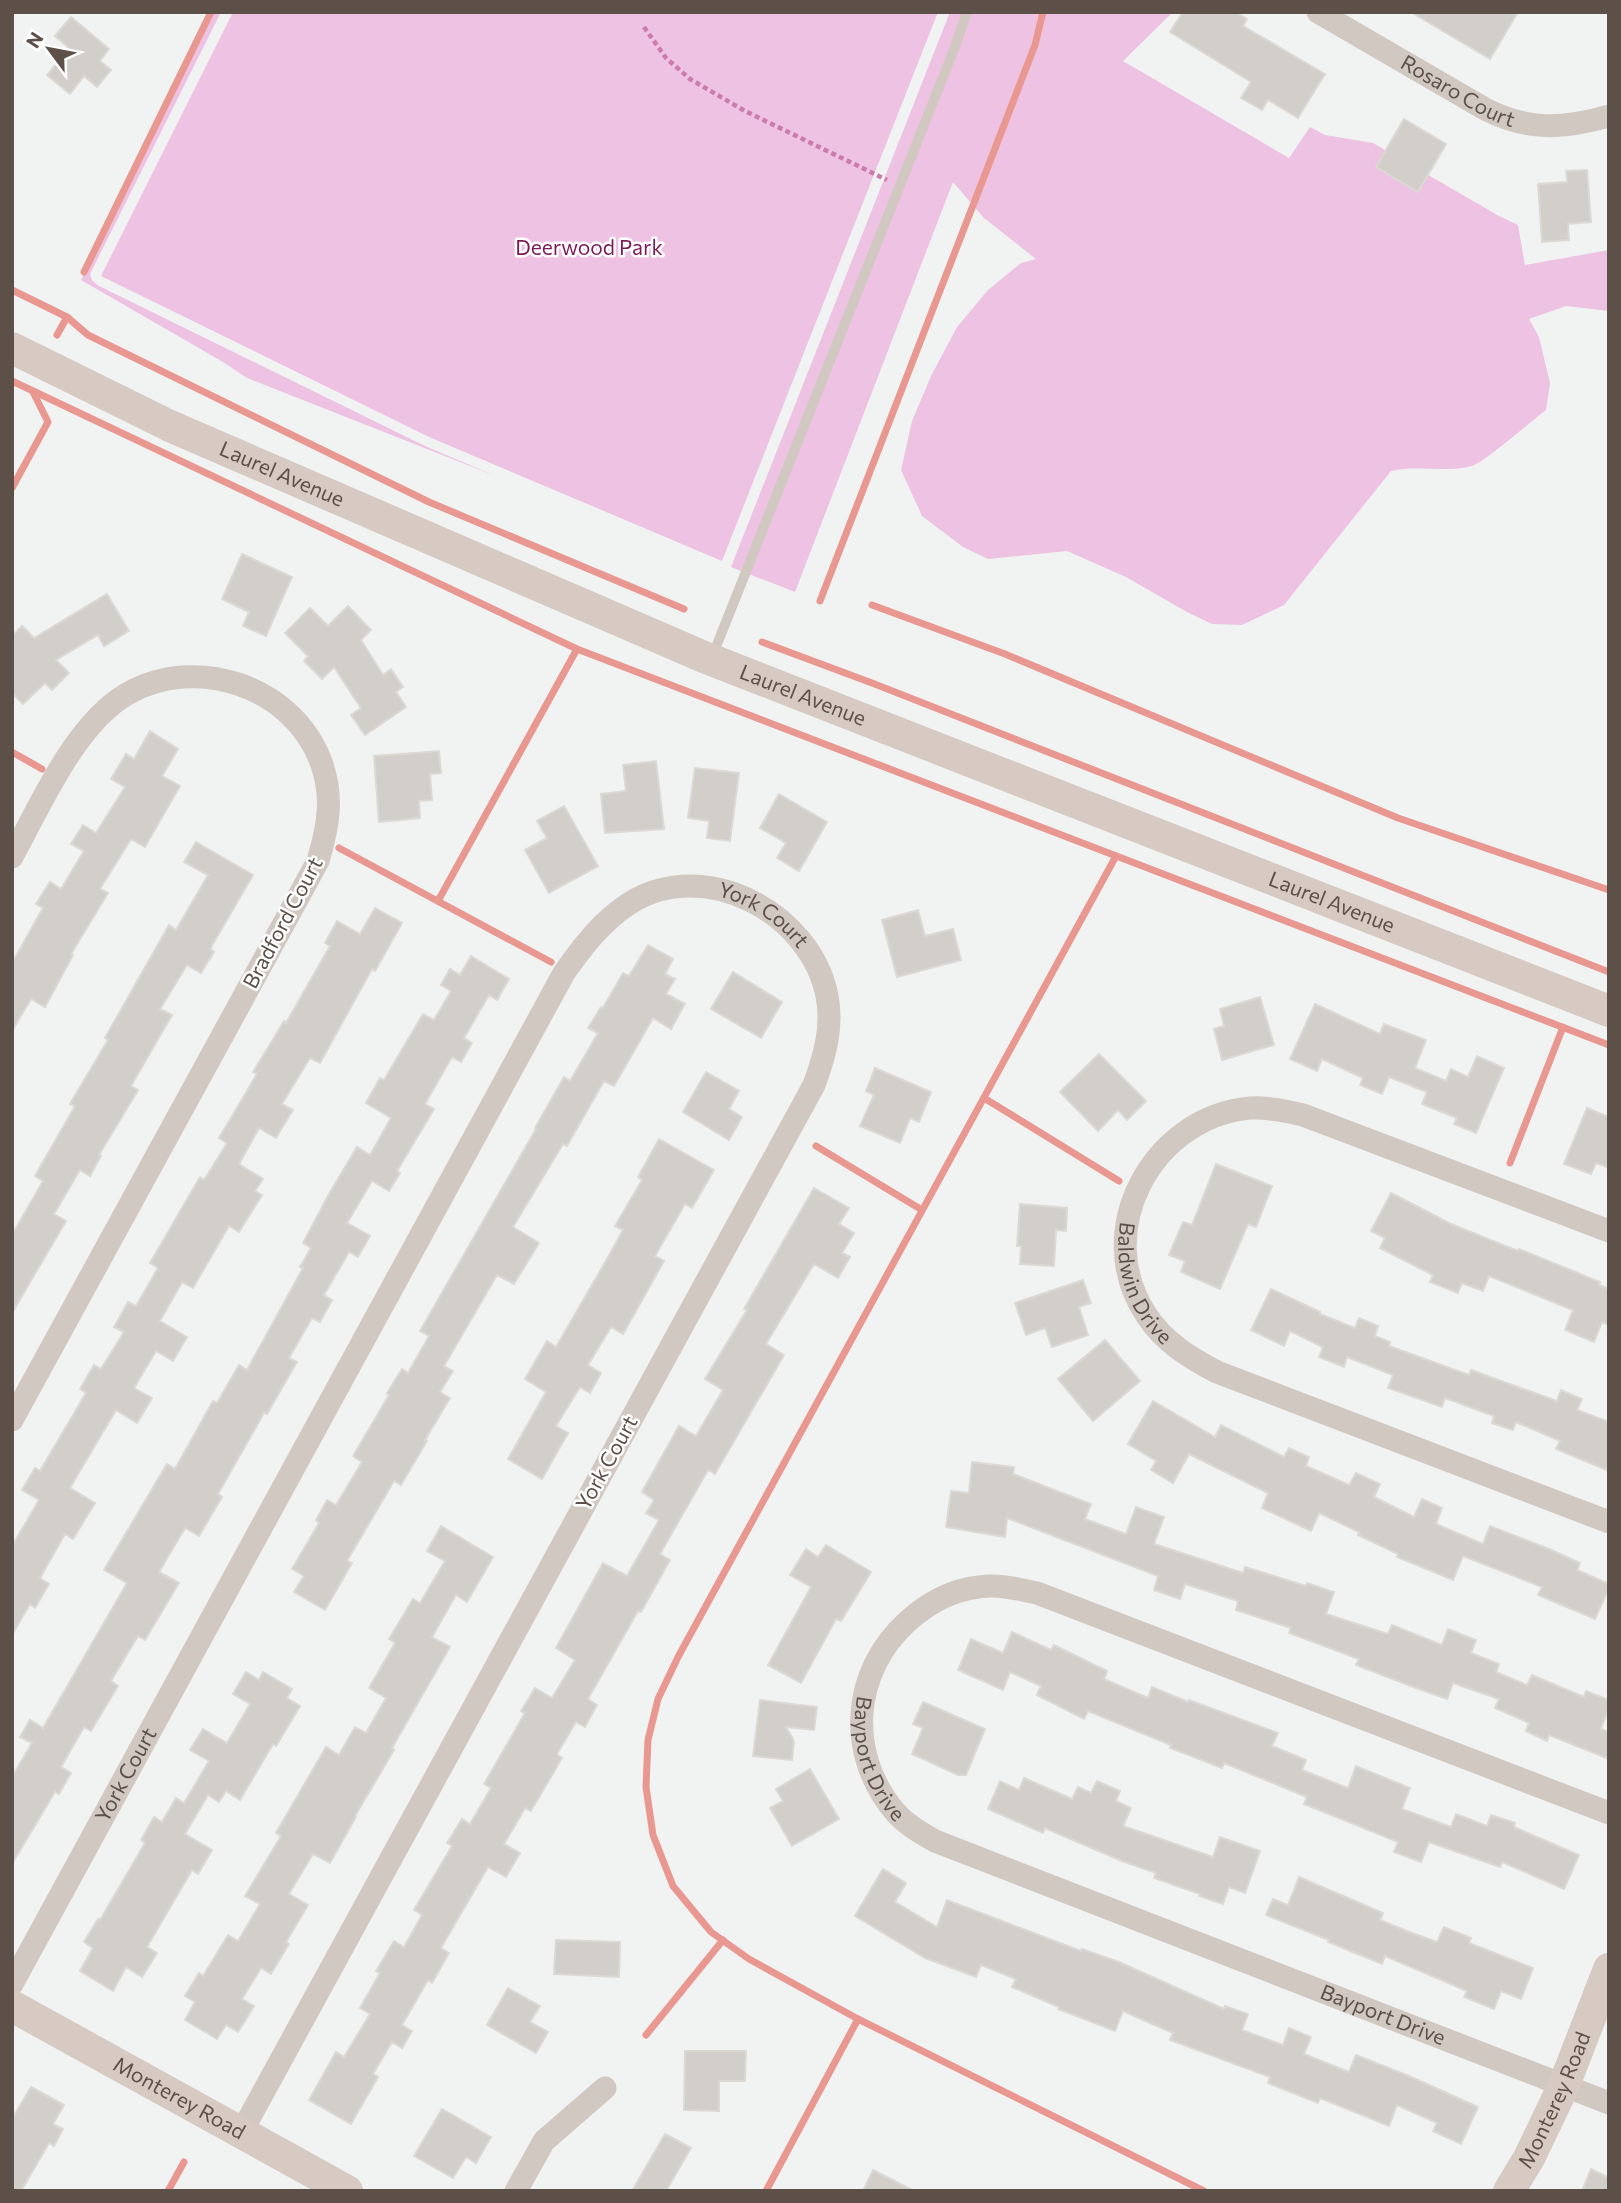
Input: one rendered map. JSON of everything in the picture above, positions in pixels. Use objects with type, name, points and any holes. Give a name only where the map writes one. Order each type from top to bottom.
[{"type":"main road","name":"Laurel Avenue","points":[[12,348],[170,426],[711,659],[1609,1011]]},
{"type":"main road","name":"Monterey Road","points":[[1509,2191],[1564,2085],[1609,1969]]},
{"type":"main road","name":"Monterey Road","points":[[12,2006],[346,2191]]},
{"type":"street","name":"Rosaro Court","points":[[1318,12],[1485,109],[1513,121],[1528,125],[1567,125],[1609,116]]},
{"type":"street","name":"Bradford Court","points":[[12,857],[78,741],[102,714],[125,695],[153,681],[185,675],[213,677],[258,692],[278,704],[298,722],[311,740],[322,764],[329,796],[328,828],[318,861],[12,1420]]},
{"type":"street","name":"York Court","points":[[12,1984],[565,972],[584,945],[607,920],[632,902],[659,891],[684,887],[730,892],[773,914],[792,930],[808,950],[820,972],[827,995],[830,1023],[825,1054],[814,1085],[241,2133]]},
{"type":"street","name":"Baldwin Drive","points":[[1609,1231],[1303,1115],[1275,1109],[1250,1108],[1191,1127],[1165,1148],[1140,1183],[1129,1214],[1125,1242],[1129,1276],[1146,1315],[1161,1334],[1196,1361],[1217,1372],[1609,1522]]},
{"type":"street","name":"Bayport Drive","points":[[1609,1813],[1037,1593],[1007,1586],[978,1587],[947,1595],[923,1608],[900,1629],[881,1652],[867,1682],[861,1713],[861,1737],[866,1759],[883,1795],[912,1828],[934,1842],[1609,2102]]},
{"type":"street","points":[[516,2191],[544,2141],[605,2088]]},
{"type":"lane","points":[[711,659],[967,12]]},
{"type":"path","points":[[644,27],[666,58],[690,79],[745,111],[900,186]]},
{"type":"green space","points":[[213,12],[221,12],[90,274],[92,280],[97,285],[425,446],[498,477],[247,378],[81,280]]},
{"type":"green space","name":"Deerwood Park","points":[[233,12],[938,12],[722,561],[429,437],[101,276]]},
{"type":"green space","points":[[950,12],[1173,12],[1123,61],[1289,158],[1310,127],[1325,135],[1373,143],[1518,225],[1525,265],[1609,250],[1609,311],[1566,306],[1529,319],[1539,337],[1550,383],[1546,410],[1497,450],[1472,466],[1391,471],[1284,605],[1242,625],[1212,624],[1126,577],[1067,551],[988,559],[963,547],[922,516],[901,470],[912,421],[931,376],[957,327],[988,290],[1021,263],[1036,259],[984,218],[953,182],[795,592],[731,567]]},
{"type":"building","points":[[1183,12],[1235,12],[1247,19],[1243,26],[1325,74],[1298,118],[1268,100],[1262,110],[1241,98],[1251,82],[1170,32]]},
{"type":"building","points":[[1411,12],[1518,12],[1490,59]]},
{"type":"building","points":[[71,17],[109,49],[100,61],[111,70],[97,87],[84,76],[70,94],[47,75],[69,48],[55,36]]},
{"type":"building","points":[[1404,119],[1446,144],[1418,192],[1376,167]]},
{"type":"building","points":[[1587,170],[1591,222],[1568,224],[1569,240],[1542,242],[1538,184],[1567,182],[1566,171]]},
{"type":"building","points":[[242,554],[292,577],[266,636],[243,626],[249,612],[222,599]]},
{"type":"building","points":[[107,594],[129,631],[104,646],[98,635],[56,660],[69,673],[52,690],[45,683],[23,704],[12,693],[12,636],[22,626],[34,638]]},
{"type":"building","points":[[348,606],[371,630],[361,640],[383,675],[391,669],[403,687],[396,692],[406,707],[365,735],[351,715],[361,708],[334,667],[322,679],[304,661],[308,656],[285,633],[310,608],[328,626]]},
{"type":"building","points":[[150,731],[178,749],[162,776],[180,786],[145,847],[131,839],[100,889],[108,893],[71,954],[73,955],[45,1007],[31,999],[12,1031],[12,963],[43,908],[36,904],[50,882],[61,889],[84,851],[71,844],[83,825],[96,833],[125,787],[111,779],[126,754],[134,759]]},
{"type":"building","points":[[439,751],[441,773],[430,774],[432,800],[419,801],[420,818],[379,822],[374,756]]},
{"type":"building","points":[[656,761],[664,829],[605,833],[601,794],[626,791],[623,765]]},
{"type":"building","points":[[695,768],[739,773],[730,841],[707,838],[709,821],[688,818]]},
{"type":"building","points":[[779,794],[827,822],[799,871],[777,858],[786,843],[760,828]]},
{"type":"building","points":[[564,806],[598,866],[549,893],[525,850],[547,838],[537,821]]},
{"type":"building","points":[[196,842],[253,875],[210,949],[214,952],[201,973],[187,965],[160,1009],[172,1015],[131,1086],[138,1090],[99,1155],[101,1156],[90,1176],[80,1170],[54,1214],[66,1221],[12,1313],[12,1235],[43,1181],[35,1176],[75,1106],[70,1104],[108,1040],[105,1038],[169,925],[176,930],[208,875],[184,862]]},
{"type":"building","points":[[375,908],[402,923],[375,971],[372,969],[320,1063],[310,1058],[282,1104],[293,1110],[276,1138],[259,1128],[239,1164],[263,1179],[255,1191],[262,1195],[239,1232],[229,1226],[193,1288],[182,1282],[160,1321],[187,1337],[173,1361],[156,1351],[134,1388],[152,1398],[137,1423],[116,1410],[70,1488],[95,1503],[73,1539],[65,1534],[40,1578],[49,1584],[35,1608],[30,1604],[12,1635],[12,1546],[39,1500],[22,1490],[35,1468],[40,1471],[86,1393],[80,1389],[94,1365],[101,1369],[124,1332],[114,1327],[128,1302],[136,1306],[158,1268],[150,1263],[200,1177],[204,1180],[227,1143],[219,1138],[257,1074],[253,1072],[284,1021],[286,1023],[330,946],[325,943],[337,921],[360,934]]},
{"type":"building","points":[[918,910],[925,936],[953,929],[961,960],[897,977],[882,920]]},
{"type":"building","points":[[648,945],[673,959],[665,974],[675,979],[666,994],[685,1004],[671,1029],[653,1018],[614,1086],[604,1081],[567,1146],[563,1144],[513,1227],[539,1243],[514,1284],[497,1275],[444,1366],[453,1371],[440,1392],[450,1398],[401,1485],[394,1481],[347,1561],[352,1563],[325,1610],[294,1592],[304,1576],[292,1569],[319,1523],[316,1520],[327,1500],[336,1505],[362,1462],[353,1456],[402,1369],[408,1373],[429,1336],[420,1331],[564,1077],[570,1081],[598,1033],[588,1028],[623,973],[629,976]]},
{"type":"building","points":[[471,956],[509,979],[497,1000],[489,995],[464,1038],[472,1043],[461,1062],[452,1057],[425,1104],[434,1109],[397,1171],[400,1173],[389,1191],[372,1181],[347,1223],[370,1236],[358,1257],[349,1252],[324,1295],[332,1300],[320,1322],[312,1318],[289,1358],[297,1362],[267,1414],[264,1413],[218,1494],[222,1497],[199,1536],[185,1528],[159,1572],[179,1583],[145,1640],[138,1636],[111,1681],[118,1686],[91,1731],[84,1727],[61,1767],[71,1773],[59,1794],[55,1792],[12,1864],[12,1777],[32,1743],[20,1737],[30,1720],[43,1728],[127,1583],[104,1570],[167,1464],[175,1469],[213,1401],[217,1403],[239,1365],[247,1370],[303,1268],[300,1267],[311,1248],[303,1243],[329,1194],[357,1147],[370,1155],[391,1118],[366,1103],[380,1078],[384,1080],[423,1014],[434,1020],[451,991],[441,985],[450,969],[460,975]]},
{"type":"building","points":[[733,972],[782,1002],[761,1038],[711,1009]]},
{"type":"building","points":[[1260,997],[1274,1045],[1222,1060],[1214,1029],[1224,1026],[1220,1009]]},
{"type":"building","points":[[1315,1004],[1380,1034],[1384,1024],[1426,1040],[1415,1068],[1446,1081],[1451,1069],[1468,1077],[1477,1056],[1504,1068],[1476,1133],[1454,1124],[1457,1118],[1422,1104],[1427,1092],[1389,1077],[1382,1094],[1360,1085],[1363,1078],[1322,1059],[1317,1071],[1290,1059]]},
{"type":"building","points":[[1099,1054],[1146,1101],[1127,1120],[1118,1110],[1098,1131],[1060,1092]]},
{"type":"building","points":[[875,1068],[931,1092],[919,1122],[910,1118],[900,1143],[860,1126],[874,1095],[866,1091]]},
{"type":"building","points":[[706,1072],[739,1091],[729,1109],[742,1117],[729,1140],[683,1112]]},
{"type":"building","points":[[1587,1108],[1609,1117],[1609,1168],[1596,1163],[1591,1174],[1564,1164]]},
{"type":"building","points":[[659,1139],[714,1170],[692,1208],[685,1204],[655,1256],[664,1261],[623,1334],[611,1327],[588,1365],[601,1373],[590,1393],[580,1387],[556,1426],[568,1433],[542,1479],[508,1459],[546,1392],[525,1379],[547,1341],[556,1347],[607,1259],[623,1230],[615,1226],[642,1180],[638,1177]]},
{"type":"building","points":[[1216,1164],[1272,1186],[1256,1227],[1248,1224],[1220,1289],[1181,1272],[1185,1261],[1169,1255],[1183,1222],[1192,1225]]},
{"type":"building","points":[[814,1188],[849,1208],[839,1224],[854,1233],[842,1253],[850,1257],[838,1278],[814,1264],[766,1344],[784,1355],[715,1474],[708,1470],[660,1554],[670,1560],[588,1699],[597,1705],[585,1727],[576,1722],[557,1754],[562,1758],[531,1811],[525,1808],[504,1844],[520,1853],[506,1877],[488,1867],[441,1948],[449,1953],[432,1983],[428,1980],[402,2025],[412,2031],[402,2048],[392,2042],[373,2074],[378,2077],[351,2124],[309,2100],[336,2052],[344,2057],[370,2014],[360,2008],[380,1973],[376,1971],[394,1941],[404,1947],[422,1915],[414,1910],[452,1846],[447,1843],[462,1819],[470,1824],[491,1788],[484,1784],[525,1713],[521,1711],[535,1688],[552,1698],[575,1660],[556,1648],[603,1563],[627,1576],[659,1520],[646,1513],[654,1500],[642,1492],[679,1426],[696,1436],[723,1390],[705,1379],[747,1310],[744,1309]]},
{"type":"building","points":[[1391,1193],[1451,1224],[1600,1282],[1599,1285],[1609,1289],[1609,1325],[1602,1322],[1594,1342],[1565,1330],[1573,1310],[1489,1276],[1483,1291],[1462,1283],[1458,1293],[1430,1282],[1433,1275],[1380,1248],[1385,1238],[1371,1231]]},
{"type":"building","points":[[1020,1204],[1067,1208],[1066,1231],[1056,1230],[1054,1266],[1020,1264],[1021,1246],[1017,1246]]},
{"type":"building","points":[[1083,1280],[1091,1303],[1079,1307],[1088,1335],[1052,1347],[1045,1328],[1026,1335],[1015,1303]]},
{"type":"building","points":[[1271,1289],[1355,1328],[1359,1318],[1378,1326],[1375,1336],[1390,1342],[1389,1346],[1469,1375],[1471,1370],[1557,1401],[1561,1390],[1582,1399],[1577,1410],[1609,1422],[1609,1471],[1556,1449],[1560,1441],[1516,1422],[1513,1430],[1492,1423],[1494,1416],[1445,1398],[1442,1407],[1388,1388],[1393,1375],[1347,1357],[1344,1367],[1319,1357],[1323,1347],[1290,1331],[1284,1346],[1251,1330]]},
{"type":"building","points":[[1105,1340],[1140,1381],[1093,1421],[1058,1379]]},
{"type":"building","points":[[1153,1401],[1215,1437],[1221,1425],[1284,1457],[1289,1448],[1309,1457],[1306,1466],[1349,1485],[1356,1473],[1380,1484],[1374,1497],[1414,1517],[1422,1499],[1442,1508],[1436,1524],[1483,1544],[1490,1526],[1549,1549],[1580,1563],[1577,1570],[1609,1584],[1609,1588],[1595,1619],[1538,1595],[1542,1587],[1463,1556],[1453,1580],[1397,1557],[1398,1554],[1358,1535],[1359,1532],[1319,1513],[1311,1531],[1262,1508],[1268,1493],[1189,1454],[1173,1483],[1151,1470],[1156,1461],[1128,1444]]},
{"type":"building","points":[[972,1462],[1014,1467],[1013,1474],[1091,1504],[1085,1519],[1126,1534],[1136,1507],[1164,1517],[1154,1544],[1243,1573],[1245,1567],[1334,1592],[1326,1614],[1388,1634],[1392,1625],[1442,1645],[1448,1629],[1476,1640],[1471,1653],[1499,1664],[1496,1672],[1527,1685],[1532,1675],[1584,1697],[1586,1691],[1609,1700],[1609,1708],[1601,1729],[1609,1732],[1609,1759],[1549,1735],[1547,1741],[1526,1731],[1529,1723],[1495,1708],[1499,1699],[1453,1683],[1447,1699],[1416,1688],[1356,1665],[1359,1659],[1289,1633],[1291,1628],[1236,1610],[1238,1601],[1185,1584],[1180,1599],[1154,1590],[1158,1576],[1007,1518],[1005,1537],[946,1527],[951,1491],[969,1493]]},
{"type":"building","points":[[441,1526],[493,1557],[467,1602],[456,1595],[432,1637],[450,1647],[330,1863],[313,1854],[289,1894],[308,1905],[271,1974],[261,1968],[242,1999],[254,2006],[238,2032],[226,2025],[217,2039],[185,2020],[195,2002],[185,1996],[199,1973],[203,1976],[228,1935],[238,1941],[260,1904],[245,1896],[281,1836],[276,1833],[326,1747],[339,1755],[355,1727],[366,1733],[386,1698],[369,1688],[395,1643],[389,1639],[413,1599],[420,1603],[445,1561],[427,1551]]},
{"type":"building","points":[[826,1545],[871,1572],[841,1621],[836,1619],[801,1683],[768,1665],[811,1587],[790,1575],[806,1549],[818,1557]]},
{"type":"building","points":[[1012,1632],[1051,1650],[1054,1645],[1107,1671],[1104,1679],[1148,1698],[1152,1687],[1278,1733],[1272,1746],[1306,1760],[1302,1770],[1348,1788],[1356,1766],[1410,1788],[1402,1809],[1451,1827],[1456,1814],[1487,1826],[1491,1815],[1515,1823],[1514,1827],[1579,1855],[1564,1889],[1502,1862],[1500,1867],[1429,1842],[1421,1862],[1394,1852],[1398,1842],[1304,1804],[1307,1797],[1224,1763],[1222,1768],[1170,1748],[1171,1745],[1088,1711],[1084,1719],[1037,1695],[1041,1686],[1010,1672],[1003,1690],[958,1670],[971,1639],[1003,1653]]},
{"type":"building","points":[[246,1672],[259,1680],[263,1672],[292,1689],[287,1698],[300,1706],[276,1746],[273,1744],[240,1800],[226,1791],[219,1802],[208,1795],[185,1834],[212,1850],[198,1874],[192,1870],[147,1947],[157,1953],[142,1977],[126,1967],[113,1991],[80,1971],[93,1948],[84,1942],[145,1843],[141,1840],[154,1817],[162,1822],[176,1798],[184,1803],[209,1761],[190,1750],[203,1729],[227,1743],[250,1704],[233,1694]]},
{"type":"building","points":[[760,1700],[817,1707],[814,1730],[786,1727],[794,1741],[792,1760],[753,1756]]},
{"type":"building","points":[[923,1702],[985,1729],[966,1775],[958,1775],[912,1754],[923,1728],[913,1724]]},
{"type":"building","points":[[810,1769],[839,1819],[792,1846],[770,1808],[783,1801],[776,1789]]},
{"type":"building","points":[[1024,1778],[1072,1799],[1078,1787],[1091,1793],[1097,1781],[1120,1791],[1116,1801],[1131,1808],[1123,1826],[1213,1857],[1220,1837],[1260,1851],[1245,1893],[1229,1887],[1223,1904],[1154,1878],[1156,1873],[1045,1828],[1043,1833],[988,1809],[1000,1781],[1019,1790]]},
{"type":"building","points":[[883,1869],[906,1883],[895,1902],[937,1927],[947,1900],[1081,1951],[1082,1949],[1119,1962],[1224,2009],[1225,2006],[1248,2014],[1242,2030],[1283,2045],[1289,2028],[1311,2037],[1304,2054],[1349,2072],[1356,2055],[1478,2107],[1461,2144],[1433,2131],[1437,2123],[1397,2105],[1389,2126],[1320,2098],[1318,2103],[1268,2083],[1270,2077],[1170,2040],[1173,2033],[1123,2011],[1115,2031],[1058,2009],[1059,2007],[1012,1987],[1016,1979],[981,1965],[976,1977],[925,1958],[855,1916]]},
{"type":"building","points":[[1299,1877],[1383,1913],[1380,1920],[1412,1933],[1437,1942],[1444,1927],[1471,1938],[1469,1943],[1533,1968],[1521,1999],[1501,1991],[1494,2009],[1464,1997],[1467,1991],[1385,1956],[1382,1964],[1266,1915],[1273,1899],[1288,1905]]},
{"type":"building","points":[[556,1940],[620,1942],[619,1977],[554,1974]]},
{"type":"building","points":[[508,1988],[540,2006],[530,2022],[548,2032],[536,2053],[487,2025]]},
{"type":"building","points":[[685,2051],[746,2051],[745,2081],[719,2081],[719,2111],[684,2110]]},
{"type":"building","points":[[31,2087],[64,2105],[53,2124],[63,2129],[54,2146],[49,2143],[21,2191],[12,2191],[12,2119]]},
{"type":"building","points":[[442,2109],[491,2137],[476,2163],[466,2157],[453,2178],[414,2156]]},
{"type":"building","points":[[665,2134],[691,2148],[666,2191],[632,2191]]},
{"type":"building","points":[[1591,2169],[1609,2178],[1609,2191],[1582,2191]]},
{"type":"building","points":[[873,2170],[914,2191],[863,2191]]},
{"type":"waterway","points":[[84,272],[211,12]]},
{"type":"waterway","points":[[820,601],[1035,45],[1043,12]]},
{"type":"waterway","points":[[12,290],[67,317],[88,335],[429,502],[684,609]]},
{"type":"waterway","points":[[57,335],[67,317]]},
{"type":"waterway","points":[[12,381],[577,649],[1609,1045]]},
{"type":"waterway","points":[[12,488],[48,422],[33,392]]},
{"type":"waterway","points":[[872,605],[1005,654],[1398,818],[1609,890]]},
{"type":"waterway","points":[[762,642],[1609,972]]},
{"type":"waterway","points":[[438,901],[577,649]]},
{"type":"waterway","points":[[12,752],[42,769]]},
{"type":"waterway","points":[[339,848],[551,962]]},
{"type":"waterway","points":[[1116,856],[678,1657],[658,1699],[648,1740],[646,1787],[653,1835],[673,1886],[711,1932],[749,1959],[858,2019],[1204,2191]]},
{"type":"waterway","points":[[1510,1163],[1563,1027]]},
{"type":"waterway","points":[[984,1098],[1119,1181]]},
{"type":"waterway","points":[[816,1146],[922,1210]]},
{"type":"waterway","points":[[646,2035],[723,1940]]},
{"type":"waterway","points":[[766,2191],[858,2019]]},
{"type":"waterway","points":[[168,2191],[184,2162]]}]
